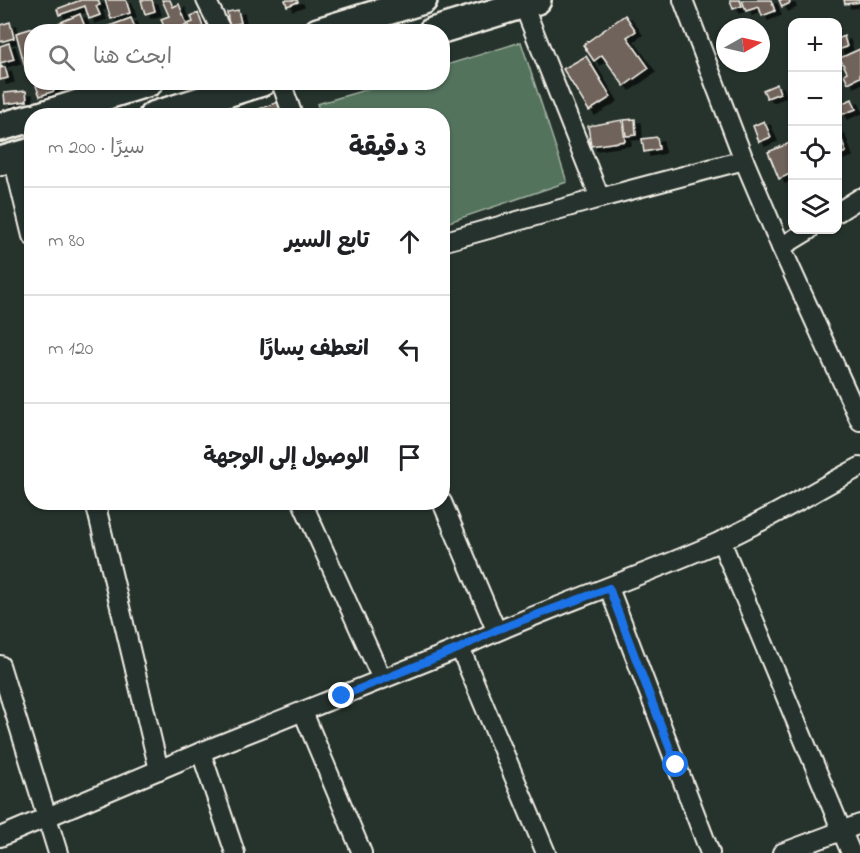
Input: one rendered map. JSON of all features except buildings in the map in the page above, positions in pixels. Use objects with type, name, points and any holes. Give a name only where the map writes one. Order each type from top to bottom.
[{"type":"street","points":[[206,0],[218,24]]},
{"type":"street","points":[[684,0],[744,160],[860,421]]},
{"type":"street","points":[[343,24],[414,1]]},
{"type":"street","points":[[450,26],[530,2],[600,198]]},
{"type":"street","points":[[66,108],[123,90]]},
{"type":"street","points":[[179,108],[236,90]]},
{"type":"street","points":[[284,90],[290,108]]},
{"type":"street","points":[[0,128],[24,120]]},
{"type":"street","points":[[15,157],[24,199]]},
{"type":"street","points":[[450,240],[744,160]]},
{"type":"street","points":[[842,209],[860,198]]},
{"type":"street","points":[[781,247],[802,234]]},
{"type":"street","points":[[0,837],[201,752],[460,648],[496,630],[609,588],[721,541],[860,467]]},
{"type":"street","points":[[97,510],[159,770]]},
{"type":"street","points":[[306,510],[382,680]]},
{"type":"street","points":[[445,510],[496,630]]},
{"type":"street","points":[[721,541],[851,853]]},
{"type":"street","points":[[609,588],[710,853]]},
{"type":"street","points":[[460,648],[546,853]]},
{"type":"street","points":[[0,664],[58,853]]},
{"type":"street","points":[[303,712],[362,853]]},
{"type":"street","points":[[201,752],[235,853]]},
{"type":"street","points":[[782,853],[860,824]]},
{"type":"green space","points":[[521,42],[567,182],[450,222],[450,108],[318,108],[317,104],[365,90],[450,90],[450,64]]},
{"type":"route","points":[[342,696],[460,648],[496,630],[609,588],[676,765]]}]
